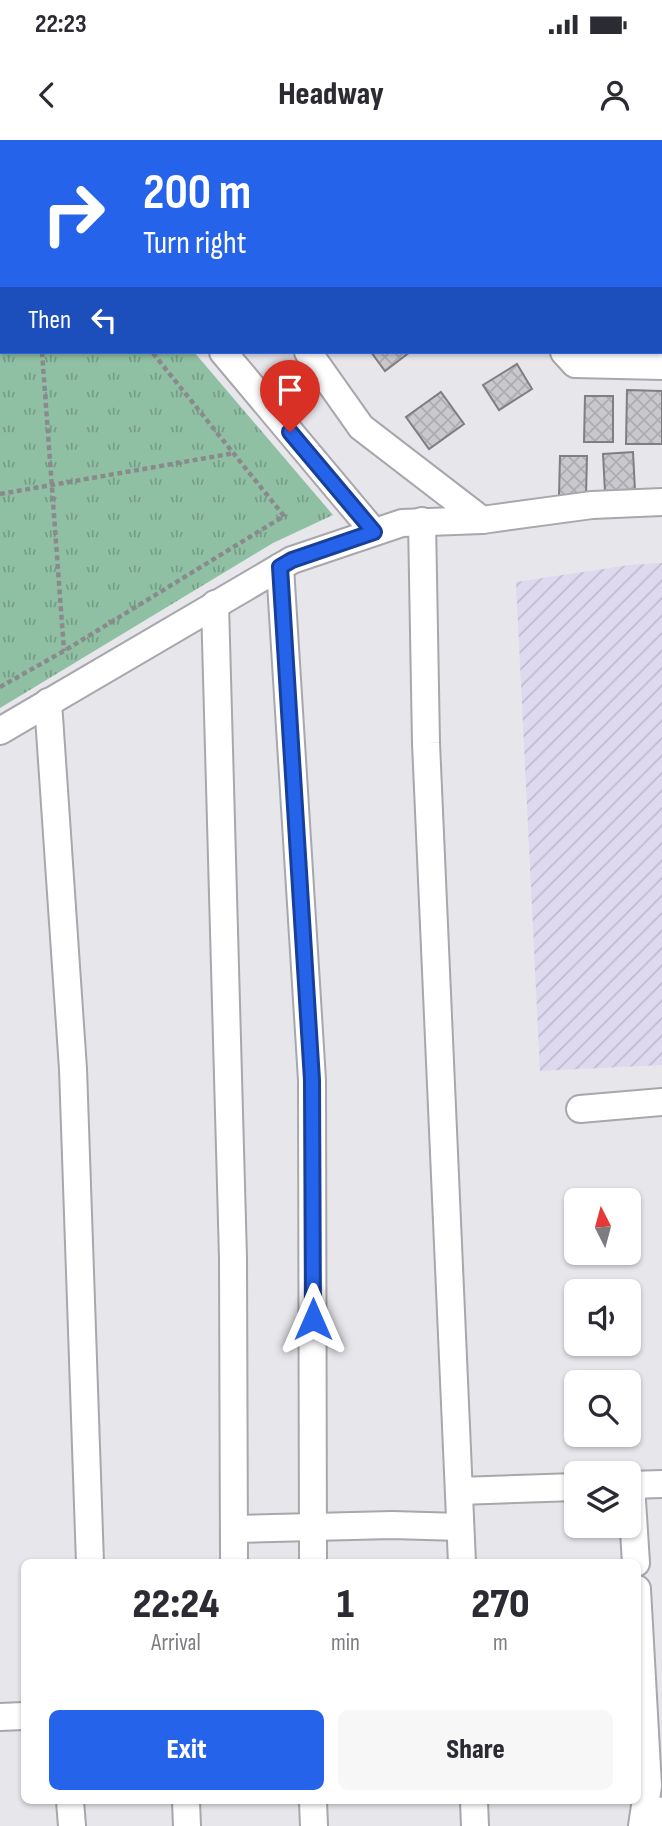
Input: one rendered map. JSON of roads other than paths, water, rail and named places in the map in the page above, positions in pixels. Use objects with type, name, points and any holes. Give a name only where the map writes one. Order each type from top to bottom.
[{"type":"main road","points":[[658,1826],[662,1816]]},
{"type":"street","points":[[225,354],[374,532]]},
{"type":"street","points":[[309,354],[360,427],[482,520]]},
{"type":"street","points":[[566,354],[575,364],[662,366]]},
{"type":"street","points":[[0,732],[292,560],[402,523],[482,520],[592,505],[662,502]]},
{"type":"street","points":[[422,521],[427,757],[462,1559]]},
{"type":"street","points":[[280,567],[312,1080],[313,1559]]},
{"type":"street","points":[[215,604],[233,1258],[234,1559]]},
{"type":"street","points":[[48,702],[74,1069],[90,1559]]},
{"type":"street","points":[[580,1109],[662,1102]]},
{"type":"street","points":[[641,1485],[662,1484]]},
{"type":"street","points":[[459,1491],[564,1487]]},
{"type":"street","points":[[234,1529],[392,1525],[460,1527]]},
{"type":"street","points":[[634,1538],[636,1559]]},
{"type":"street","points":[[641,1661],[648,1786],[642,1826]]},
{"type":"street","points":[[0,1717],[21,1716]]},
{"type":"street","points":[[70,1804],[72,1826]]},
{"type":"street","points":[[186,1804],[187,1826]]},
{"type":"street","points":[[313,1804],[314,1826]]},
{"type":"street","points":[[474,1804],[475,1826]]}]
